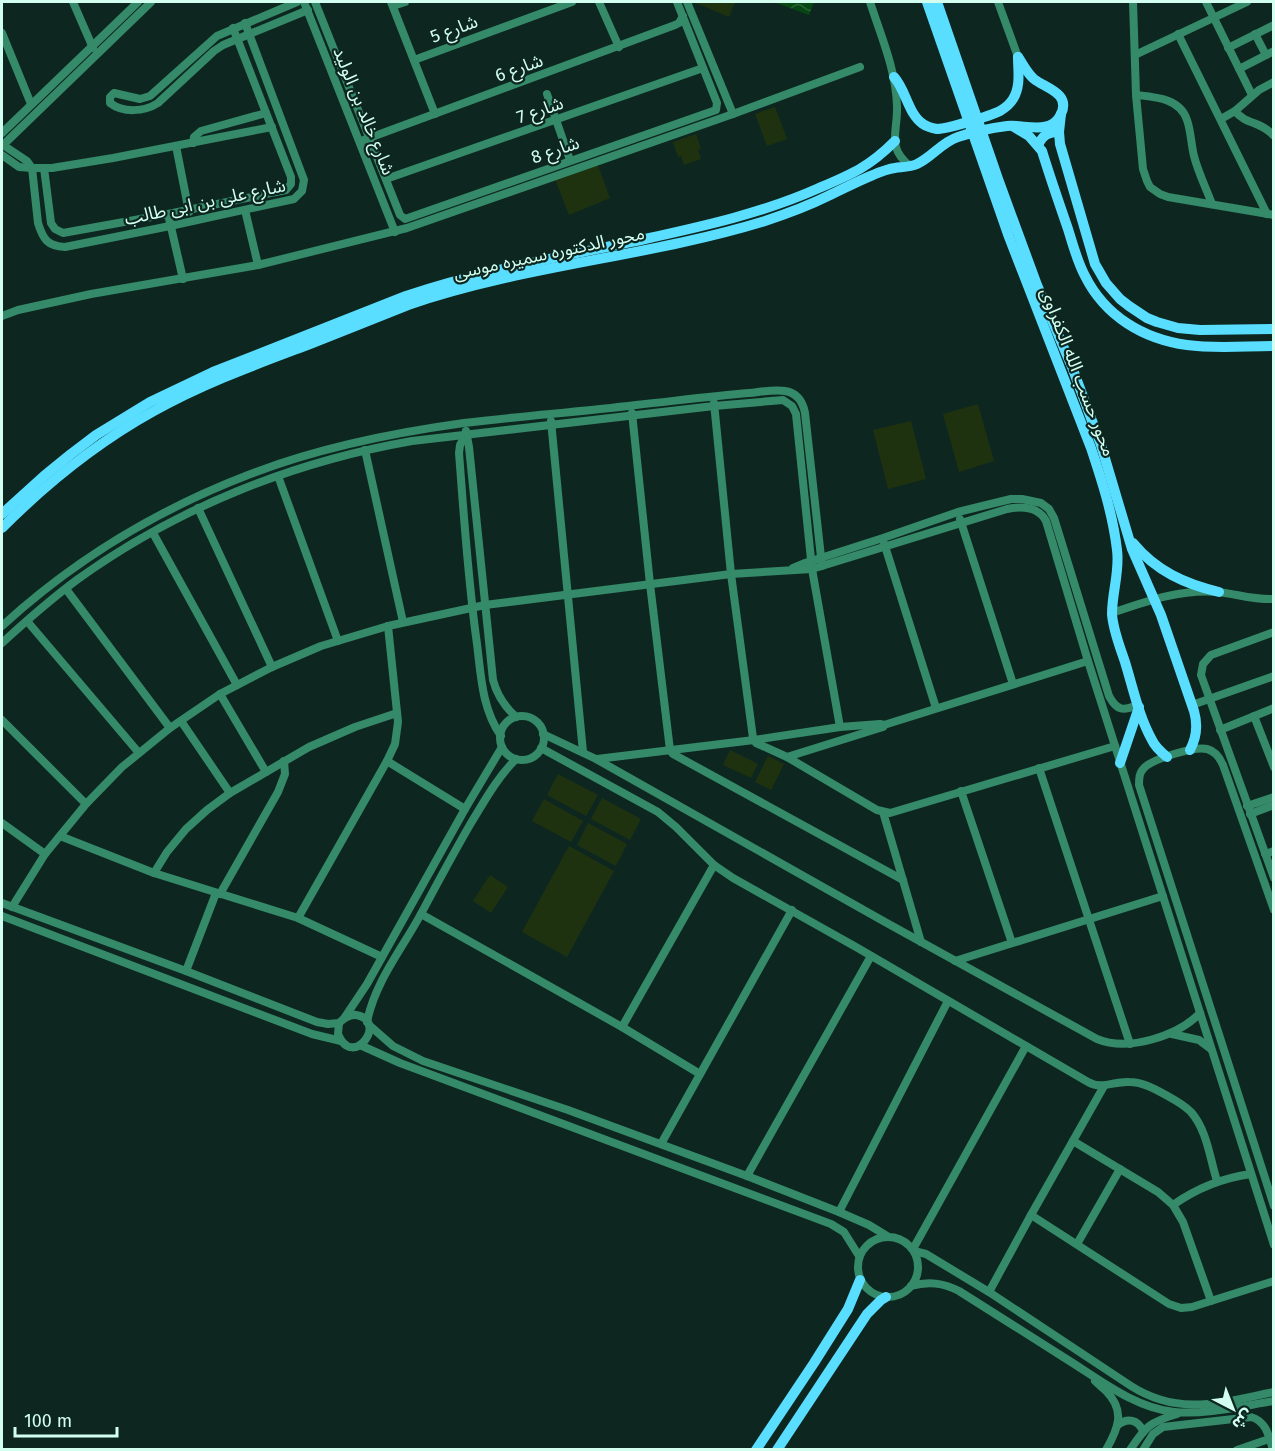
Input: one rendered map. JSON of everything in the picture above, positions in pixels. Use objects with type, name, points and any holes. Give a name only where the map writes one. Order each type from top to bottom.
[{"type":"main road","name":"محور حسب الله الكفراوى","points":[[927,2],[994,178],[1072,367],[1108,468],[1128,537],[1161,615],[1196,716],[1195,740],[1190,750]]},
{"type":"main road","name":"محور حسب الله الكفراوى","points":[[937,2],[994,178],[1009,237],[1091,448],[1105,493],[1118,560],[1112,613],[1114,628],[1138,706],[1153,742],[1167,757]]},
{"type":"main road","points":[[894,77],[902,87],[912,111],[919,120],[934,129],[945,128],[997,113],[1010,104],[1018,85],[1018,57]]},
{"type":"main road","points":[[1018,57],[1034,78],[1057,93],[1061,100],[1060,144],[1095,264],[1106,283],[1120,299],[1147,318],[1178,328],[1274,329]]},
{"type":"main road","name":"محور الدكتوره سميره موسى","points":[[2,528],[23,507],[76,463],[128,427],[185,395],[249,367],[436,295],[489,281],[619,256],[747,226],[796,210],[881,172],[923,161],[954,138],[1002,127],[1042,128],[1052,123],[1061,113]]},
{"type":"main road","points":[[1011,126],[1023,132],[1042,151],[1084,274],[1095,294],[1119,318],[1147,334],[1178,344],[1274,346]]},
{"type":"main road","points":[[1038,145],[1046,134],[1059,132]]},
{"type":"main road","name":"محور الدكتوره سميره موسى","points":[[2,514],[44,476],[96,435],[150,402],[213,372],[434,287],[487,272],[702,226],[792,200],[857,172],[895,141]]},
{"type":"main road","points":[[1128,537],[1148,559],[1172,576],[1194,586],[1219,592]]},
{"type":"main road","points":[[1120,763],[1138,706]]},
{"type":"main road","points":[[756,1449],[848,1309],[860,1280]]},
{"type":"main road","points":[[777,1449],[867,1314],[886,1298]]},
{"type":"street","points":[[73,2],[96,55]]},
{"type":"street","points":[[2,133],[138,2]]},
{"type":"street","points":[[32,168],[27,161],[2,146],[151,2]]},
{"type":"street","points":[[297,2],[221,33],[208,42],[152,94],[143,98],[111,94],[110,103],[138,111],[153,106],[223,45],[308,10]]},
{"type":"street","name":"شارع خالد بن الوليد","points":[[304,2],[361,141],[395,232]]},
{"type":"street","name":"شارع خالد بن الوليد","points":[[315,2],[400,215]]},
{"type":"street","points":[[405,2],[392,4],[435,114]]},
{"type":"street","name":"شارع 5","points":[[414,60],[572,2]]},
{"type":"street","points":[[599,2],[619,47]]},
{"type":"street","points":[[677,2],[703,68]]},
{"type":"street","points":[[687,2],[733,114]]},
{"type":"street","points":[[870,2],[894,77],[897,108],[896,149],[898,156],[910,166]]},
{"type":"street","points":[[998,2],[1018,57]]},
{"type":"street","points":[[1133,2],[1136,94],[1143,169],[1150,187],[1168,197],[1270,215]]},
{"type":"street","points":[[1206,2],[1252,94]]},
{"type":"street","points":[[1135,55],[1247,2]]},
{"type":"street","name":"شارع 6","points":[[361,141],[619,47],[677,24],[684,19],[693,18]]},
{"type":"street","name":"شارع على بن ابى طالب","points":[[32,168],[38,223],[44,237],[52,245],[64,247],[294,199],[304,186],[302,174],[245,23]]},
{"type":"street","points":[[1228,48],[1274,25]]},
{"type":"street","name":"شارع على بن ابى طالب","points":[[44,168],[51,223],[55,229],[63,233],[286,190],[291,177],[233,28]]},
{"type":"street","points":[[2,33],[4,51],[31,104]]},
{"type":"street","points":[[1178,34],[1270,215]]},
{"type":"street","points":[[1239,69],[1270,53],[1255,34]]},
{"type":"street","points":[[2,316],[18,310],[91,294],[258,265],[395,232],[733,114],[860,67]]},
{"type":"street","name":"شارع 8","points":[[400,215],[406,219],[714,111],[717,103],[703,68]]},
{"type":"street","name":"شارع 7","points":[[386,179],[703,68]]},
{"type":"street","points":[[1221,119],[1235,111],[1252,94],[1274,82]]},
{"type":"street","points":[[547,94],[570,160]]},
{"type":"street","points":[[1136,94],[1164,99],[1183,111],[1187,119],[1196,161],[1212,204]]},
{"type":"street","points":[[129,109],[132,98]]},
{"type":"street","points":[[262,103],[273,99]]},
{"type":"street","points":[[1235,111],[1243,118],[1264,127],[1274,136]]},
{"type":"street","points":[[193,143],[194,137],[201,131],[266,113]]},
{"type":"street","points":[[2,155],[17,166],[44,168],[113,158],[272,127]]},
{"type":"street","points":[[176,146],[191,222]]},
{"type":"street","points":[[245,210],[258,265]]},
{"type":"street","points":[[168,214],[183,279]]},
{"type":"street","points":[[2,626],[42,592],[101,549],[174,508],[276,465],[374,438],[411,431],[464,423],[713,396],[781,391],[789,392],[800,400],[806,413],[821,562]]},
{"type":"street","points":[[713,396],[731,574],[756,743],[787,757],[883,812],[894,812],[1115,746]]},
{"type":"street","points":[[2,644],[66,589],[107,560],[198,508],[278,476],[365,450],[412,441],[779,400],[794,408],[796,414],[812,565],[840,727]]},
{"type":"street","points":[[632,406],[670,750],[684,760],[903,880]]},
{"type":"street","points":[[551,414],[583,752]]},
{"type":"street","points":[[464,423],[470,447],[493,680],[502,703],[516,717]]},
{"type":"street","points":[[411,431],[412,441]]},
{"type":"street","points":[[466,434],[460,445],[459,453],[472,608],[485,704],[490,719],[501,736]]},
{"type":"street","points":[[365,450],[403,622]]},
{"type":"street","points":[[278,476],[338,641]]},
{"type":"street","points":[[884,543],[958,512],[1011,498],[1046,507],[1054,518],[1109,696],[1115,705],[1122,709],[1138,706]]},
{"type":"street","points":[[12,907],[45,854],[86,804],[139,753],[170,728],[220,694],[272,667],[321,646],[403,622],[485,605],[731,574],[792,569],[1011,508],[1034,505]]},
{"type":"street","points":[[1034,505],[1046,521],[1120,763],[1274,1245]]},
{"type":"street","points":[[198,508],[272,667]]},
{"type":"street","points":[[958,512],[1013,684]]},
{"type":"street","points":[[153,533],[237,685]]},
{"type":"street","points":[[884,543],[936,708]]},
{"type":"street","points":[[101,549],[107,560]]},
{"type":"street","points":[[66,589],[170,728]]},
{"type":"street","points":[[1112,613],[1153,599],[1184,593],[1219,592],[1251,599],[1274,599]]},
{"type":"street","points":[[27,621],[139,753]]},
{"type":"street","points":[[298,918],[387,761],[396,737],[398,713],[388,626]]},
{"type":"street","points":[[1274,632],[1216,652],[1206,659],[1201,669],[1208,699],[1274,878]]},
{"type":"street","points":[[787,757],[1088,661]]},
{"type":"street","points":[[1192,705],[1274,676]]},
{"type":"street","points":[[220,694],[266,772]]},
{"type":"street","points":[[1220,730],[1274,708]]},
{"type":"street","points":[[154,873],[167,852],[186,829],[230,793],[309,747],[398,713]]},
{"type":"street","points":[[1254,716],[1274,767]]},
{"type":"street","points":[[516,717],[531,718],[539,724],[543,734],[541,748],[531,758],[516,759],[509,756],[502,747],[501,736],[504,727],[516,717]]},
{"type":"street","points":[[2,720],[86,804]]},
{"type":"street","points":[[180,721],[230,793]]},
{"type":"street","points":[[596,759],[840,727],[884,725]]},
{"type":"street","points":[[543,734],[596,759],[1097,1040],[1111,1044],[1130,1044],[1172,1034],[1200,1012]]},
{"type":"street","points":[[341,1041],[337,1030],[342,1020],[368,984],[502,747]]},
{"type":"street","points":[[541,748],[658,812],[676,826],[714,865],[733,878],[1092,1084],[1104,1086],[1124,1082],[1142,1084],[1169,1097],[1186,1108],[1201,1127],[1217,1181]]},
{"type":"street","points":[[1274,910],[1221,761],[1215,753],[1206,749],[1190,750],[1152,762],[1145,767],[1140,773],[1139,785],[1274,1206]]},
{"type":"street","points":[[360,1046],[369,1034],[370,1010],[378,987],[493,786],[502,772],[516,759]]},
{"type":"street","points":[[186,971],[218,894],[278,792],[285,774],[284,761]]},
{"type":"street","points":[[387,761],[465,809]]},
{"type":"street","points":[[1039,768],[1130,1044]]},
{"type":"street","points":[[960,791],[1012,943]]},
{"type":"street","points":[[1249,810],[1274,797]]},
{"type":"street","points":[[1249,810],[1274,806]]},
{"type":"street","points":[[883,812],[921,942]]},
{"type":"street","points":[[2,823],[45,854]]},
{"type":"street","points":[[60,836],[154,873],[298,918],[382,957]]},
{"type":"street","points":[[1265,854],[1274,851]]},
{"type":"street","points":[[622,1027],[714,865]]},
{"type":"street","points":[[955,961],[1163,897]]},
{"type":"street","points":[[2,903],[317,1022],[328,1024],[357,1015],[393,1046],[423,1061],[568,1110],[747,1176],[839,1212],[869,1225],[886,1236],[901,1239],[913,1250],[917,1258],[918,1273],[904,1293],[886,1298],[864,1287],[857,1272],[857,1264],[863,1248],[870,1242],[886,1236]]},
{"type":"street","points":[[661,1144],[792,910]]},
{"type":"street","points":[[421,914],[622,1027],[700,1074]]},
{"type":"street","points":[[2,916],[302,1030],[341,1041],[352,1047],[360,1046],[831,1224],[843,1232],[859,1256]]},
{"type":"street","points":[[747,1176],[871,956]]},
{"type":"street","points":[[839,1212],[948,1001]]},
{"type":"street","points":[[1172,1034],[1199,1040],[1211,1049]]},
{"type":"street","points":[[913,1250],[1026,1046]]},
{"type":"street","points":[[1215,1061],[1221,1062],[1226,1058]]},
{"type":"street","points":[[1224,1090],[1229,1085],[1235,1087]]},
{"type":"street","points":[[989,1292],[1104,1086]]},
{"type":"street","points":[[564,1124],[568,1110]]},
{"type":"street","points":[[1073,1141],[1158,1192],[1173,1205],[1183,1222],[1211,1301]]},
{"type":"street","points":[[1077,1244],[1120,1169]]},
{"type":"street","points":[[1173,1205],[1189,1194],[1217,1181],[1251,1174]]},
{"type":"street","points":[[1031,1215],[1173,1306],[1186,1308],[1274,1281]]},
{"type":"street","points":[[913,1250],[926,1254],[989,1292],[1146,1395],[1179,1405],[1205,1405],[1274,1392]]},
{"type":"street","points":[[911,1286],[935,1283],[959,1291],[1089,1373],[1109,1389],[1147,1406],[1181,1413]]},
{"type":"street","points":[[1109,1389],[1116,1377]]},
{"type":"street","points":[[1106,1449],[1118,1425],[1118,1411],[1109,1389]]},
{"type":"street","points":[[1130,1449],[1143,1431],[1158,1420],[1181,1413],[1274,1401]]},
{"type":"street","points":[[1143,1449],[1153,1434],[1163,1427],[1246,1418],[1256,1419],[1264,1425],[1273,1449]]},
{"type":"street","points":[[1118,1425],[1133,1420],[1143,1431]]},
{"type":"street","points":[[1237,1449],[1269,1439]]},
{"type":"shaded area","points":[[697,2],[735,2],[729,17]]},
{"type":"shaded area","points":[[775,107],[787,139],[767,146],[755,114]]},
{"type":"shaded area","points":[[696,134],[701,149],[698,150],[701,159],[684,165],[681,156],[678,157],[673,142]]},
{"type":"shaded area","points":[[597,163],[610,198],[569,215],[555,179]]},
{"type":"shaded area","points":[[978,404],[994,461],[959,472],[943,414]]},
{"type":"shaded area","points":[[911,421],[926,479],[888,489],[873,430]]},
{"type":"shaded area","points":[[730,750],[758,764],[751,778],[723,765]]},
{"type":"shaded area","points":[[768,756],[784,764],[771,790],[755,782]]},
{"type":"shaded area","points":[[558,774],[598,795],[586,816],[547,795]]},
{"type":"shaded area","points":[[602,798],[641,819],[630,840],[591,819]]},
{"type":"shaded area","points":[[544,799],[583,821],[571,842],[532,821]]},
{"type":"shaded area","points":[[588,823],[627,844],[616,866],[577,845]]},
{"type":"shaded area","points":[[569,846],[614,871],[567,957],[522,932]]},
{"type":"shaded area","points":[[490,875],[508,887],[491,913],[473,901]]},
{"type":"water","points":[[774,2],[814,2],[809,15]]}]
